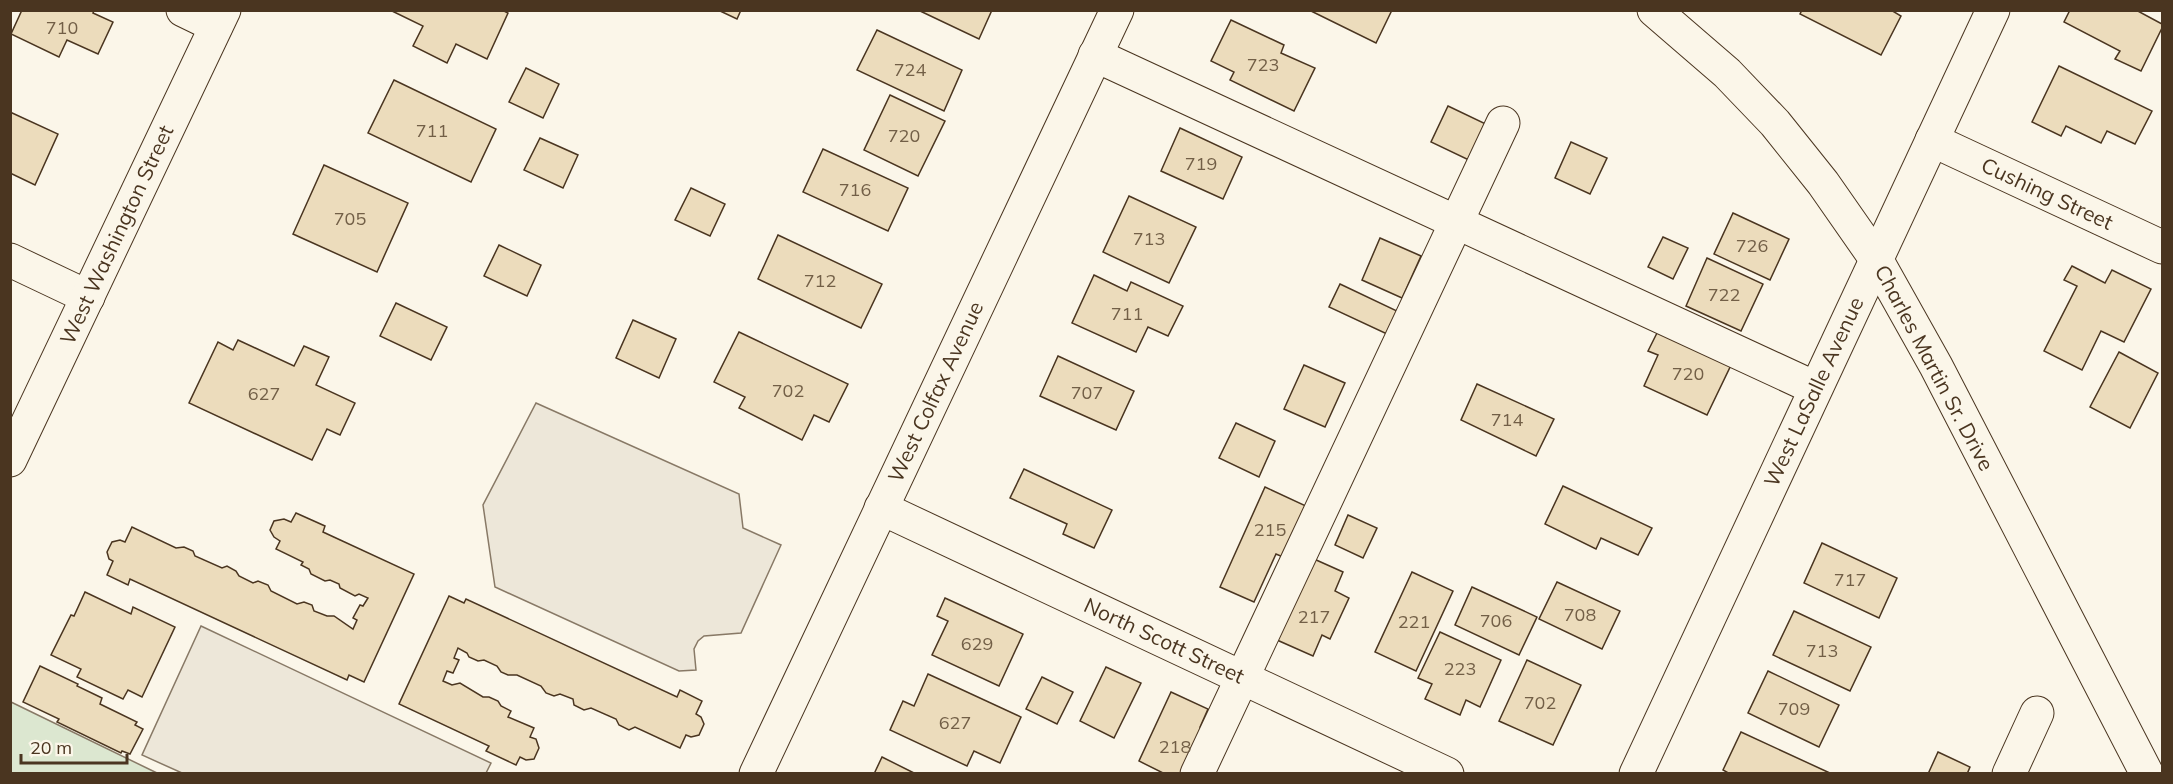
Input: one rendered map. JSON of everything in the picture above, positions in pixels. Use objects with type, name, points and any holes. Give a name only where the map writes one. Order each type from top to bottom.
[{"type":"street","points":[[183,10],[220,18]]},
{"type":"street","name":"West Colfax Avenue","points":[[756,774],[1117,10]]},
{"type":"street","name":"Charles Martin Sr. Drive","points":[[1654,10],[1727,73],[1775,123],[1823,183],[1876,259],[1936,366],[2147,774]]},
{"type":"street","name":"West LaSalle Avenue","points":[[1636,774],[1993,10]]},
{"type":"street","name":"West Washington Street","points":[[10,460],[220,18]]},
{"type":"street","points":[[1095,56],[1815,388]]},
{"type":"street","points":[[1197,774],[1503,123]]},
{"type":"street","name":"Cushing Street","points":[[1932,140],[2163,247]]},
{"type":"street","points":[[10,261],[88,297]]},
{"type":"street","name":"North Scott Street","points":[[881,508],[1447,774]]},
{"type":"street","points":[[2008,774],[2037,713]]},
{"type":"green space","points":[[11,702],[157,773],[11,773]]},
{"type":"shaded area","points":[[536,403],[739,494],[743,528],[781,545],[741,633],[704,636],[694,649],[696,670],[679,671],[495,587],[483,505]]},
{"type":"shaded area","points":[[201,626],[491,763],[486,773],[182,773],[142,755]]},
{"type":"building","points":[[22,10],[94,10],[93,13],[113,22],[98,54],[67,40],[59,57],[11,34]]},
{"type":"building","points":[[390,10],[502,10],[508,13],[487,59],[456,44],[447,63],[413,46],[423,26]]},
{"type":"building","points":[[718,10],[741,10],[737,19]]},
{"type":"building","points":[[918,10],[992,10],[979,39]]},
{"type":"building","points":[[1309,10],[1392,10],[1376,43]]},
{"type":"building","points":[[1802,10],[1891,10],[1901,16],[1881,55],[1800,14]]},
{"type":"building","points":[[2070,10],[2136,10],[2162,24],[2162,28],[2141,71],[2115,59],[2120,51],[2064,22]]},
{"type":"building","points":[[1231,20],[1284,45],[1281,53],[1315,68],[1294,111],[1230,80],[1234,72],[1211,61]]},
{"type":"building","points":[[877,30],[962,70],[944,111],[857,70]]},
{"type":"building","points":[[2059,66],[2152,111],[2135,144],[2107,131],[2101,143],[2066,126],[2061,136],[2032,122]]},
{"type":"building","points":[[526,68],[559,84],[543,118],[509,102]]},
{"type":"building","points":[[394,80],[496,129],[471,182],[368,133]]},
{"type":"building","points":[[890,95],[945,121],[918,176],[864,150]]},
{"type":"building","points":[[1448,106],[1490,126],[1473,162],[1431,142]]},
{"type":"building","points":[[10,112],[58,134],[35,185],[10,173]]},
{"type":"building","points":[[1180,128],[1242,157],[1223,199],[1161,171]]},
{"type":"building","points":[[540,138],[578,155],[563,188],[524,170]]},
{"type":"building","points":[[1571,142],[1607,158],[1590,194],[1555,178]]},
{"type":"building","points":[[823,149],[908,188],[888,231],[803,192]]},
{"type":"building","points":[[324,165],[408,203],[377,272],[293,234]]},
{"type":"building","points":[[691,188],[725,204],[710,236],[675,220]]},
{"type":"building","points":[[1129,196],[1196,227],[1169,283],[1103,252]]},
{"type":"building","points":[[1733,213],[1789,239],[1770,280],[1714,254]]},
{"type":"building","points":[[778,235],[882,284],[861,328],[758,279]]},
{"type":"building","points":[[1663,237],[1688,248],[1673,279],[1648,267]]},
{"type":"building","points":[[1380,238],[1421,256],[1402,298],[1362,280]]},
{"type":"building","points":[[499,245],[541,265],[527,296],[484,276]]},
{"type":"building","points":[[1707,258],[1763,284],[1741,331],[1686,306]]},
{"type":"building","points":[[2072,266],[2105,283],[2112,270],[2151,289],[2124,342],[2101,331],[2082,370],[2044,351],[2077,286],[2064,280]]},
{"type":"building","points":[[1094,275],[1127,291],[1131,282],[1183,306],[1168,336],[1148,327],[1136,352],[1072,323]]},
{"type":"building","points":[[1340,284],[1397,311],[1387,334],[1329,307]]},
{"type":"building","points":[[396,303],[447,327],[431,360],[380,336]]},
{"type":"building","points":[[633,320],[676,339],[659,378],[616,358]]},
{"type":"building","points":[[1659,329],[1732,363],[1707,415],[1644,386],[1658,355],[1648,351]]},
{"type":"building","points":[[739,332],[848,384],[829,422],[814,415],[802,440],[739,408],[745,397],[714,382]]},
{"type":"building","points":[[238,340],[294,366],[304,346],[329,357],[316,385],[355,403],[340,435],[327,429],[312,460],[189,403],[218,342],[233,350]]},
{"type":"building","points":[[2119,352],[2158,373],[2130,428],[2090,407]]},
{"type":"building","points":[[1058,356],[1134,391],[1116,430],[1040,396]]},
{"type":"building","points":[[1304,365],[1345,383],[1325,427],[1284,409]]},
{"type":"building","points":[[1477,384],[1554,419],[1536,456],[1461,420]]},
{"type":"building","points":[[1236,423],[1275,441],[1259,477],[1219,458]]},
{"type":"building","points":[[1024,469],[1112,510],[1094,548],[1063,534],[1067,524],[1010,498]]},
{"type":"building","points":[[1563,486],[1652,528],[1638,555],[1601,538],[1596,549],[1545,524]]},
{"type":"building","points":[[1265,487],[1306,506],[1283,557],[1276,554],[1254,602],[1220,587]]},
{"type":"building","points":[[296,513],[325,526],[323,532],[414,574],[364,682],[349,675],[347,680],[130,579],[128,585],[107,575],[113,561],[109,559],[107,552],[112,542],[120,540],[125,542],[132,527],[176,548],[184,547],[193,551],[195,556],[222,568],[227,566],[236,571],[239,576],[253,583],[258,581],[268,585],[271,591],[297,604],[304,602],[312,605],[314,611],[334,616],[353,629],[357,620],[353,618],[360,605],[363,606],[368,598],[359,594],[355,596],[340,588],[339,584],[330,580],[325,581],[311,574],[309,569],[301,565],[303,562],[276,549],[280,541],[270,530],[274,521],[284,519],[291,522]]},
{"type":"building","points":[[1348,515],[1377,528],[1363,558],[1335,545]]},
{"type":"building","points":[[1822,543],[1897,578],[1879,618],[1804,583]]},
{"type":"building","points":[[1314,559],[1343,572],[1335,591],[1349,598],[1330,639],[1322,635],[1313,656],[1277,640]]},
{"type":"building","points":[[1412,572],[1453,591],[1416,671],[1375,652]]},
{"type":"building","points":[[1557,582],[1620,611],[1602,649],[1539,619]]},
{"type":"building","points":[[1472,587],[1537,617],[1519,655],[1455,625]]},
{"type":"building","points":[[85,592],[131,614],[133,607],[175,627],[142,697],[128,690],[123,699],[77,677],[81,669],[51,655]]},
{"type":"building","points":[[449,596],[464,603],[466,599],[677,697],[680,690],[702,701],[696,714],[701,717],[704,724],[699,735],[691,737],[686,735],[680,748],[635,727],[629,730],[619,725],[616,719],[591,708],[584,710],[574,705],[573,699],[560,694],[554,696],[546,693],[541,686],[517,675],[501,672],[497,666],[469,657],[467,653],[458,648],[454,658],[459,660],[453,673],[447,671],[443,681],[452,685],[460,683],[483,697],[498,701],[501,706],[511,711],[508,717],[534,728],[530,737],[536,739],[539,748],[534,759],[526,760],[520,757],[516,765],[486,751],[489,746],[399,704]]},
{"type":"building","points":[[945,598],[1023,634],[999,686],[932,655],[948,621],[937,616]]},
{"type":"building","points":[[1794,611],[1871,647],[1850,691],[1773,655]]},
{"type":"building","points":[[1440,632],[1501,660],[1480,707],[1466,700],[1460,715],[1425,699],[1432,684],[1418,678]]},
{"type":"building","points":[[1527,660],[1581,685],[1553,745],[1499,721]]},
{"type":"building","points":[[40,666],[78,684],[77,686],[102,698],[100,704],[137,722],[135,725],[143,729],[130,754],[122,751],[121,753],[57,722],[59,719],[23,702]]},
{"type":"building","points":[[1106,667],[1141,683],[1114,738],[1080,721]]},
{"type":"building","points":[[1768,671],[1839,705],[1819,747],[1748,713]]},
{"type":"building","points":[[928,674],[1021,717],[1000,763],[974,751],[967,766],[890,730],[903,701],[914,706]]},
{"type":"building","points":[[1042,677],[1073,692],[1057,724],[1026,709]]},
{"type":"building","points":[[1171,692],[1208,709],[1200,727],[1211,732],[1192,774],[1165,774],[1139,761]]},
{"type":"building","points":[[1741,732],[1832,774],[1730,774],[1723,770]]},
{"type":"building","points":[[1938,752],[1970,767],[1967,774],[1928,774]]},
{"type":"building","points":[[882,757],[916,774],[874,774]]}]
